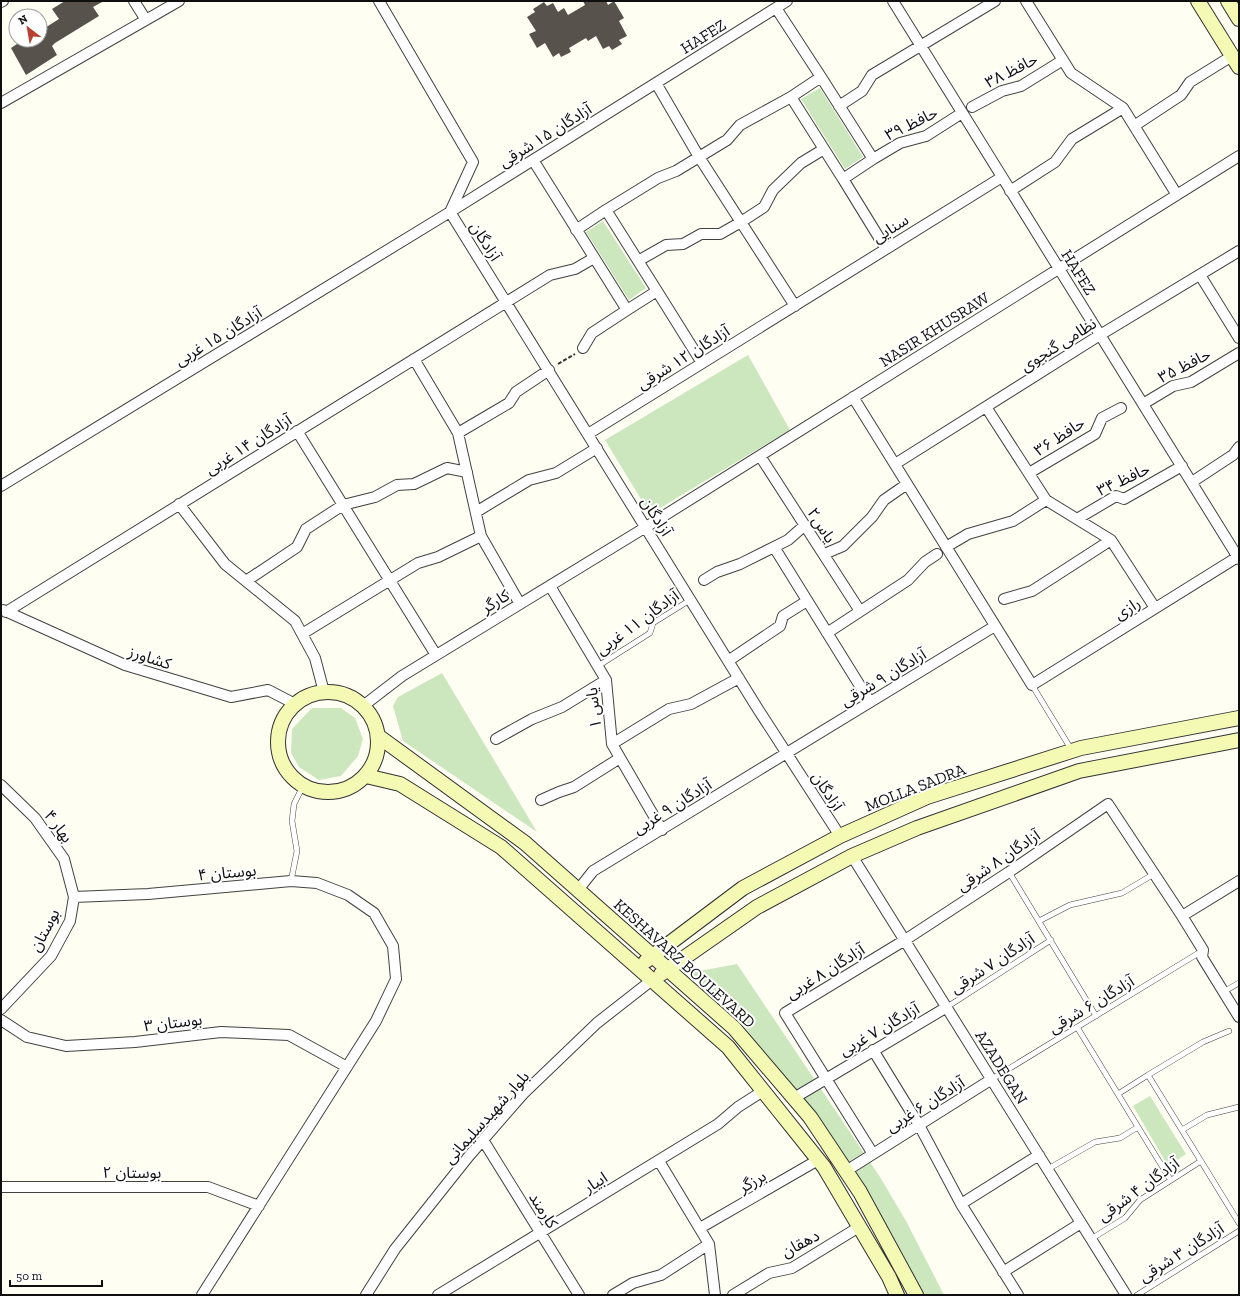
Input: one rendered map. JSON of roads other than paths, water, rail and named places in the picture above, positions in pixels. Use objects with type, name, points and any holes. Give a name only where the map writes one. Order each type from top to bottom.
[{"type":"main road","points":[[1198,1],[1235,61]]},
{"type":"main road","points":[[1228,1],[1239,19]]},
{"type":"main road","points":[[324,692],[333,692],[350,696],[363,706],[374,719],[378,736],[378,750],[374,764],[366,776],[352,786],[336,792],[319,792],[303,786],[290,775],[281,760],[278,744],[280,727],[288,712],[295,704],[300,700],[316,693],[324,692]]},
{"type":"main road","name":"MOLLA SADRA","points":[[639,968],[653,955],[743,888],[840,836],[927,797],[1073,751],[1239,718]]},
{"type":"main road","name":"KESHAVARZ BOULEVARD","points":[[378,736],[525,843],[734,1028],[810,1117],[860,1192],[916,1295]]},
{"type":"main road","points":[[652,980],[756,907],[852,856],[917,828],[1079,771],[1239,740]]},
{"type":"main road","name":"KESHAVARZ BOULEVARD","points":[[366,776],[400,784],[501,847],[728,1047],[824,1167],[889,1277],[897,1295]]},
{"type":"street","points":[[134,1],[146,20]]},
{"type":"street","points":[[1,103],[179,1]]},
{"type":"street","points":[[379,1],[473,162],[450,212]]},
{"type":"street","name":"HAFEZ","points":[[656,83],[787,1]]},
{"type":"street","name":"HAFEZ","points":[[892,1],[1239,557]]},
{"type":"street","points":[[839,106],[862,91],[872,75],[995,1]]},
{"type":"street","points":[[1026,1],[1071,73],[1123,108],[1177,195]]},
{"type":"street","points":[[776,8],[873,159]]},
{"type":"street","name":"حافظ ۳۸","points":[[972,107],[1002,91],[1021,86],[1063,60]]},
{"type":"street","points":[[1134,126],[1181,95],[1190,82],[1235,61]]},
{"type":"street","points":[[576,230],[658,178],[676,171],[727,140],[740,125],[791,97],[821,77]]},
{"type":"street","points":[[656,83],[699,157],[795,306]]},
{"type":"street","name":"آزادگان ۱۵ شرقی","points":[[450,212],[656,83]]},
{"type":"street","points":[[791,97],[886,249]]},
{"type":"street","points":[[1010,191],[1055,162],[1072,139],[1123,108]]},
{"type":"street","name":"حافظ ۳۹","points":[[842,179],[900,143],[926,136],[962,113]]},
{"type":"street","points":[[638,262],[666,245],[683,244],[701,234],[720,234],[741,222],[764,207],[773,190],[801,163],[824,149]]},
{"type":"street","name":"NASIR KHUSRAW","points":[[646,527],[1239,156]]},
{"type":"street","points":[[533,160],[627,310]]},
{"type":"street","name":"سنایی","points":[[795,306],[1002,177]]},
{"type":"street","points":[[606,210],[702,363]]},
{"type":"street","name":"آزادگان","points":[[450,212],[728,661],[840,836]]},
{"type":"street","name":"آزادگان ۱۵ غربی","points":[[1,486],[450,212]]},
{"type":"street","name":"نظامی گنجوی","points":[[895,464],[1100,335],[1239,251]]},
{"type":"street","name":"آزادگان ۱۴ غربی","points":[[3,610],[179,504],[550,275],[575,269],[594,258]]},
{"type":"street","points":[[1200,275],[1239,338]]},
{"type":"street","points":[[583,348],[592,333],[657,291]]},
{"type":"street","name":"آزادگان ۱۲ شرقی","points":[[588,434],[795,306]]},
{"type":"street","name":"حافظ ۳۵","points":[[1143,404],[1173,386],[1191,382],[1239,353]]},
{"type":"street","points":[[414,359],[458,433],[481,536],[520,604]]},
{"type":"street","points":[[458,433],[509,403],[516,392],[549,370]]},
{"type":"street","points":[[853,397],[1032,685]]},
{"type":"street","points":[[986,407],[1046,500],[1110,540],[1155,608]]},
{"type":"street","name":"حافظ ۳۶","points":[[1029,473],[1095,434],[1102,418],[1121,408]]},
{"type":"street","points":[[297,431],[436,655]]},
{"type":"street","points":[[1192,482],[1233,455],[1239,447]]},
{"type":"street","points":[[476,512],[528,480],[556,474],[597,448]]},
{"type":"street","name":"یاس۲","points":[[760,456],[860,611]]},
{"type":"street","name":"حافظ ۳۴","points":[[1077,519],[1116,496],[1124,499],[1182,466]]},
{"type":"street","points":[[246,581],[297,547],[306,529],[343,505],[375,497],[397,485],[414,484],[447,468],[466,472]]},
{"type":"street","points":[[829,552],[843,546],[872,517],[884,500],[907,484]]},
{"type":"street","points":[[946,547],[968,534],[1013,521],[1046,500]]},
{"type":"street","points":[[179,504],[225,564],[295,621],[315,658],[324,692]]},
{"type":"street","points":[[704,580],[717,572],[740,564],[788,540],[804,525]]},
{"type":"street","name":"کارگر","points":[[363,706],[402,676],[646,527]]},
{"type":"street","points":[[302,634],[418,562],[438,557],[481,536]]},
{"type":"street","points":[[1004,599],[1032,591],[1110,540]]},
{"type":"street","points":[[774,547],[870,702]]},
{"type":"street","points":[[827,633],[908,580],[925,562],[937,554]]},
{"type":"street","name":"رازی","points":[[1032,685],[1239,557]]},
{"type":"street","name":"یاس ۱","points":[[550,586],[606,680],[612,744],[662,830]]},
{"type":"street","points":[[728,661],[780,626],[783,616],[807,600]]},
{"type":"street","name":"کشاورز","points":[[3,610],[125,665],[231,697],[268,690],[295,704]]},
{"type":"street","name":"آزادگان ۹ شرقی","points":[[786,753],[995,626]]},
{"type":"street","points":[[612,744],[669,709],[692,704],[739,678]]},
{"type":"street","points":[[496,740],[532,719],[562,707],[606,680]]},
{"type":"street","name":"آزادگان ۹ غربی","points":[[578,890],[594,871],[786,753]]},
{"type":"street","points":[[541,800],[558,792],[574,787],[620,758]]},
{"type":"street","name":"بهار ۴","points":[[1,785],[35,818],[64,859],[74,897]]},
{"type":"street","name":"آزادگان ۸ شرقی","points":[[904,940],[1010,872],[1108,804],[1154,874]]},
{"type":"street","name":"AZADEGAN","points":[[852,856],[1126,1295]]},
{"type":"street","points":[[1154,874],[1203,950],[1202,957],[1239,1018]]},
{"type":"street","name":"بوستان ۴","points":[[74,897],[148,894],[291,881],[317,883],[348,895],[374,913],[393,946],[396,979],[376,1021],[347,1067]]},
{"type":"street","points":[[1182,916],[1239,881]]},
{"type":"street","name":"بوستان","points":[[1,1010],[51,956],[70,921],[74,897]]},
{"type":"street","name":"آزادگان ۸ غربی","points":[[826,1078],[785,1014],[904,940]]},
{"type":"street","name":"بلوار شهیدسلیمانی","points":[[366,1295],[395,1249],[483,1140],[523,1094],[598,1023],[652,980]]},
{"type":"street","name":"آزادگان ۷ غربی","points":[[794,1098],[947,1007]]},
{"type":"street","name":"بوستان ۳","points":[[1,1020],[27,1037],[66,1046],[135,1042],[221,1032],[289,1035],[347,1067]]},
{"type":"street","points":[[873,1050],[919,1125],[961,1204],[1018,1295]]},
{"type":"street","points":[[202,1295],[347,1067]]},
{"type":"street","points":[[826,1078],[873,1154]]},
{"type":"street","name":"آزادگان ۶ غربی","points":[[846,1171],[992,1079]]},
{"type":"street","name":"ابیار","points":[[438,1295],[455,1291],[541,1233],[718,1124],[738,1107],[763,1091]]},
{"type":"street","name":"کارمند","points":[[483,1140],[579,1295]]},
{"type":"street","points":[[961,1204],[1039,1155]]},
{"type":"street","name":"برزگر","points":[[700,1228],[818,1160]]},
{"type":"street","points":[[658,1161],[709,1244],[715,1295]]},
{"type":"street","name":"بوستان ۲","points":[[1,1187],[208,1187],[259,1206]]},
{"type":"street","points":[[1003,1272],[1081,1223]]},
{"type":"street","name":"دهقان","points":[[733,1295],[769,1273],[792,1268],[859,1226]]},
{"type":"street","points":[[613,1295],[632,1283],[661,1275],[709,1244]]},
{"type":"lane","name":"آزادگان ۱۱ غربی","points":[[598,666],[650,633],[653,623],[690,600]]},
{"type":"lane","points":[[1032,685],[1073,751]]},
{"type":"lane","points":[[291,881],[297,851],[292,821],[294,804],[303,786]]},
{"type":"lane","points":[[1010,872],[1096,1016]]},
{"type":"lane","points":[[1039,921],[1070,905],[1122,893],[1154,874]]},
{"type":"lane","name":"آزادگان ۷ شرقی","points":[[947,1007],[1051,940]]},
{"type":"lane","name":"آزادگان ۶ شرقی","points":[[992,1079],[1203,950]]},
{"type":"lane","points":[[1223,992],[1239,982]]},
{"type":"lane","points":[[1077,1027],[1170,1179]]},
{"type":"lane","points":[[1118,1094],[1203,1042],[1229,1031]]},
{"type":"lane","points":[[1148,1075],[1239,1223]]},
{"type":"lane","points":[[1182,1130],[1207,1115],[1239,1107]]},
{"type":"lane","points":[[1048,1170],[1095,1142],[1120,1138],[1138,1127]]},
{"type":"lane","name":"آزادگان ۴ شرقی","points":[[1091,1239],[1125,1218],[1140,1200],[1170,1179],[1201,1161]]},
{"type":"lane","name":"آزادگان ۳ شرقی","points":[[1137,1295],[1239,1231]]}]
